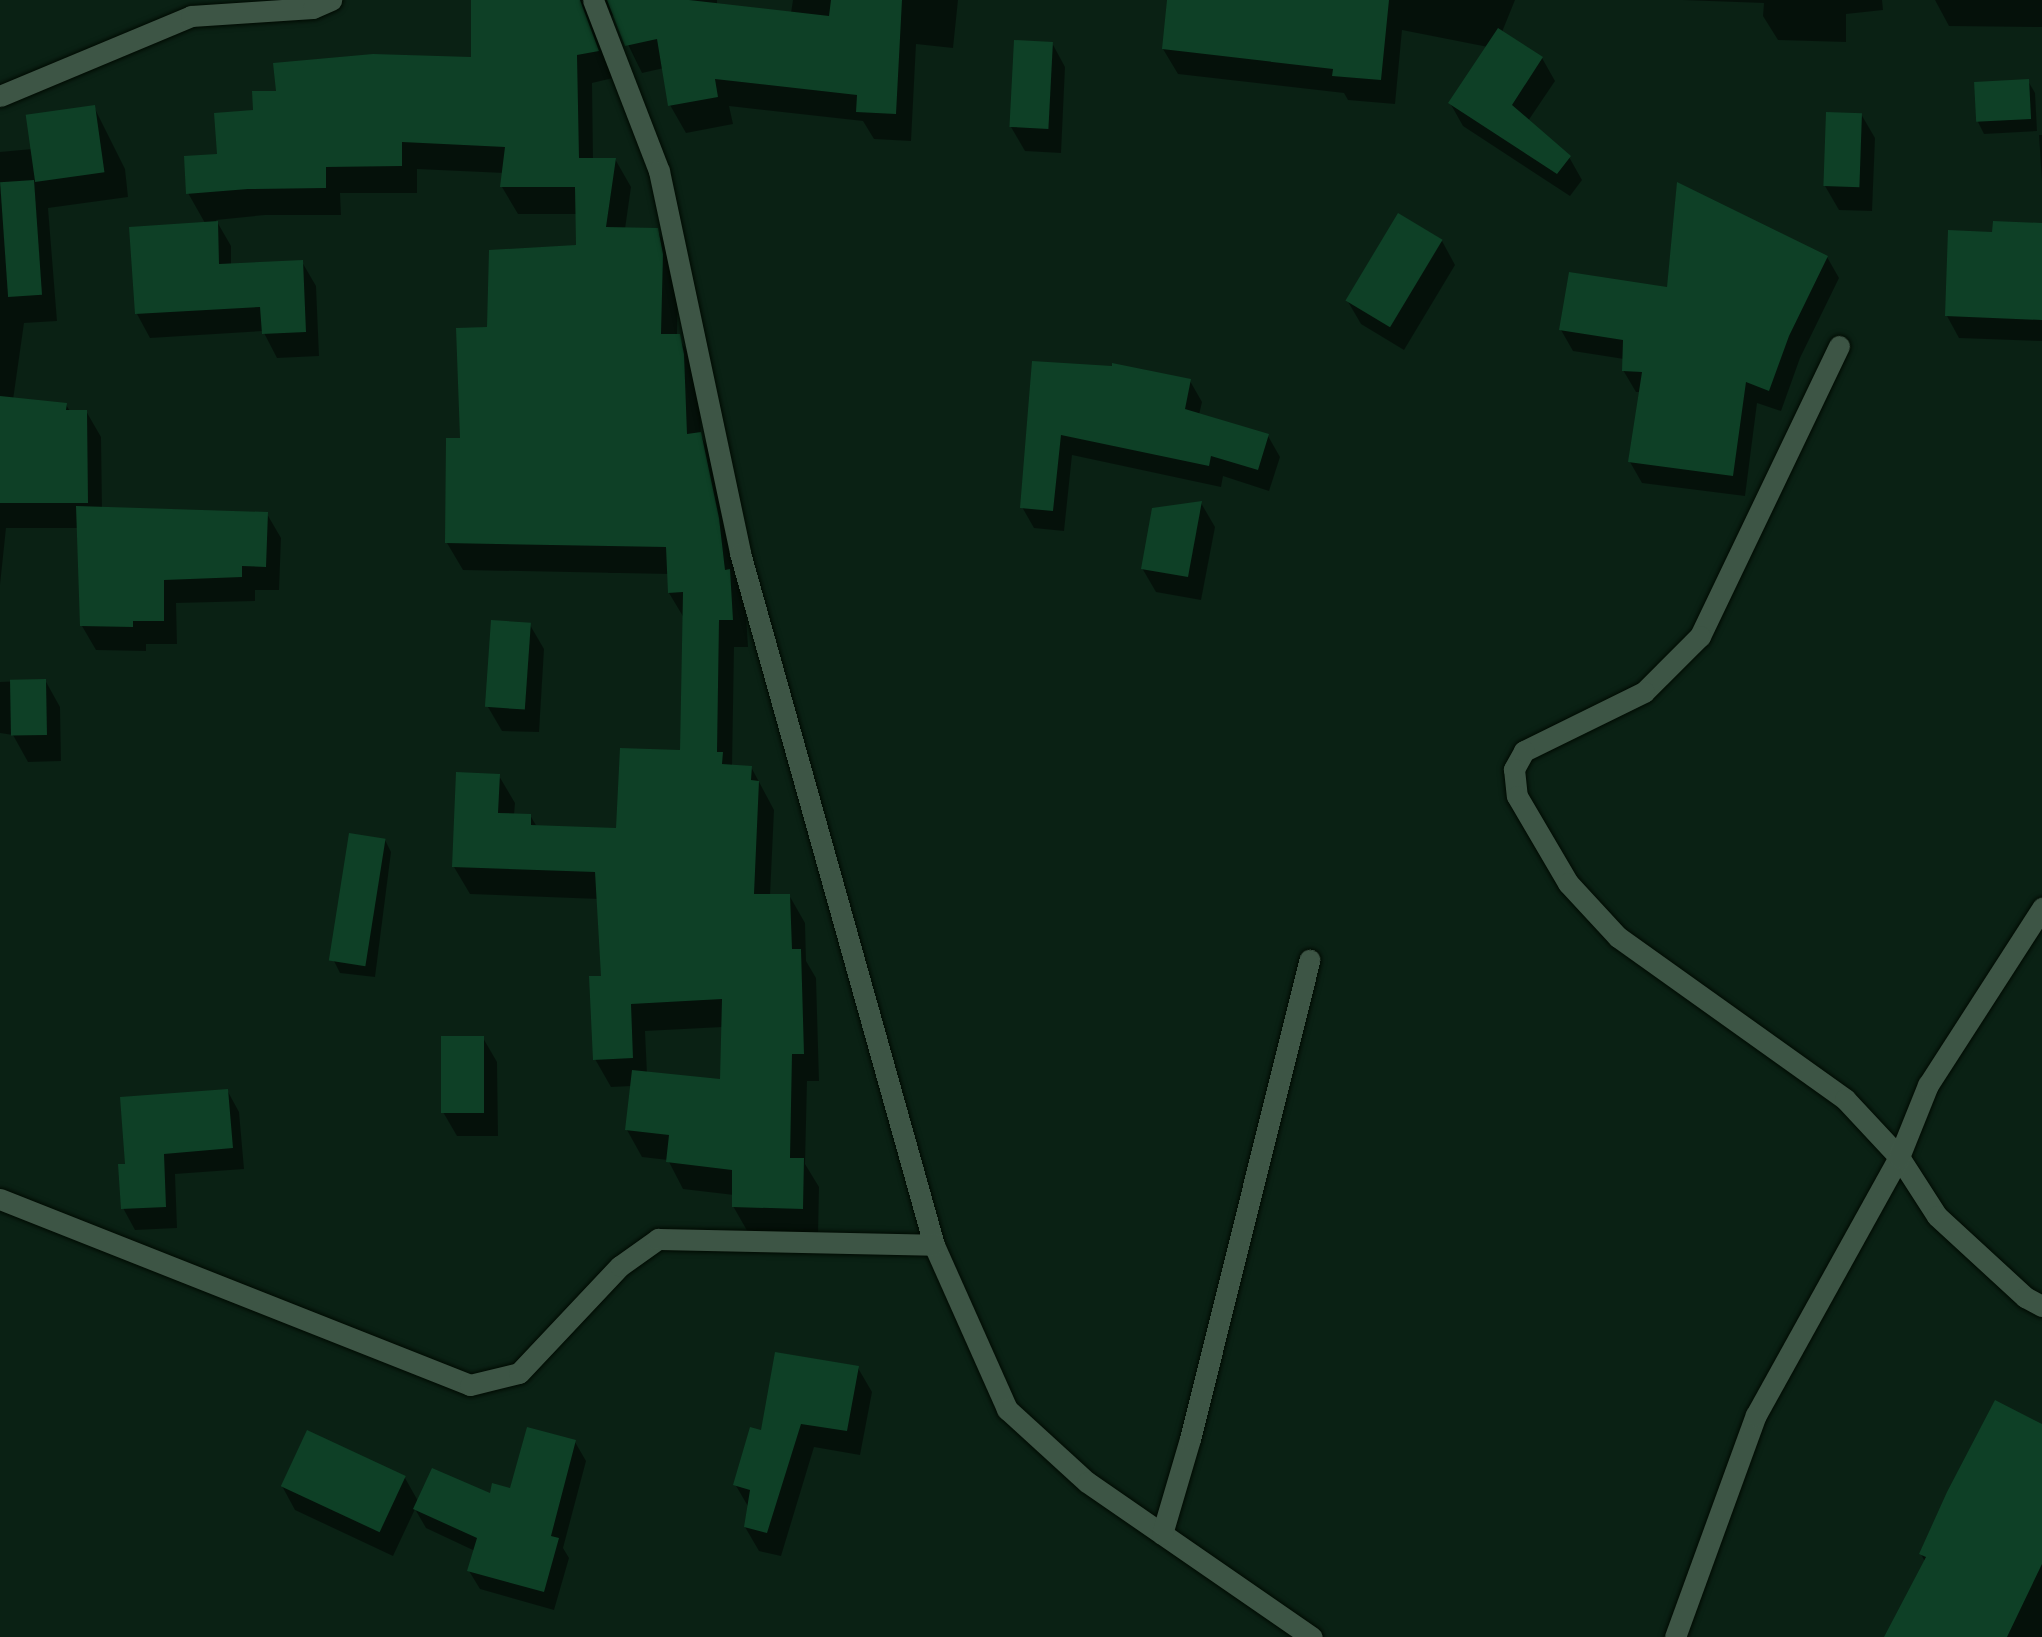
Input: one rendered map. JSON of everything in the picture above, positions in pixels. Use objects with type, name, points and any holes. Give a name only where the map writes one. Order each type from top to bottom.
[{"type":"street","points":[[0,96],[191,16],[313,8],[331,0]]},
{"type":"street","points":[[593,0],[659,171],[740,553],[934,1245],[1007,1409],[1087,1482],[1312,1637]]},
{"type":"street","points":[[1839,346],[1700,636],[1644,692],[1524,751],[1514,769],[1517,796],[1568,883],[1618,937],[1845,1098],[1899,1157],[1937,1216],[2025,1297],[2042,1306]]},
{"type":"street","points":[[1675,1637],[1756,1415],[1899,1157],[1928,1085],[2042,908]]},
{"type":"street","points":[[1162,1534],[1190,1439],[1309,960]]},
{"type":"street","points":[[0,1199],[470,1385],[519,1373],[620,1266],[658,1239],[934,1245]]},
{"type":"building","points":[[471,0],[580,0],[599,51],[577,55],[579,158],[616,158],[606,227],[658,228],[663,254],[661,334],[680,334],[684,354],[687,434],[701,432],[719,518],[725,570],[730,569],[733,620],[719,620],[717,752],[723,752],[722,764],[752,766],[751,780],[759,781],[754,894],[790,894],[792,949],[801,949],[804,1054],[792,1054],[790,1158],[804,1158],[803,1209],[732,1207],[732,1170],[666,1162],[669,1135],[625,1130],[632,1070],[720,1079],[722,999],[631,1004],[633,1058],[593,1060],[589,976],[601,976],[595,872],[452,867],[456,772],[500,774],[498,813],[531,814],[531,825],[616,828],[620,748],[680,750],[683,592],[668,593],[666,547],[445,543],[446,438],[460,438],[456,328],[487,327],[489,250],[576,245],[575,187],[500,187],[505,147],[402,142],[402,166],[326,167],[326,188],[248,189],[186,194],[184,156],[217,154],[214,113],[253,110],[252,91],[276,91],[273,63],[373,54],[471,57]]},
{"type":"building","points":[[607,0],[689,0],[829,16],[831,0],[902,0],[896,114],[856,112],[857,95],[715,79],[718,97],[668,106],[657,39],[625,46]]},
{"type":"building","points":[[1167,0],[1389,0],[1381,80],[1332,76],[1333,69],[1162,49]]},
{"type":"building","points":[[1498,28],[1543,57],[1512,105],[1571,156],[1557,174],[1448,103]]},
{"type":"building","points":[[1014,40],[1053,42],[1048,129],[1009,127]]},
{"type":"building","points":[[2029,79],[2031,119],[1976,122],[1974,82]]},
{"type":"building","points":[[95,105],[104,172],[35,182],[26,115]]},
{"type":"building","points":[[1826,112],[1862,113],[1859,187],[1823,186]]},
{"type":"building","points":[[34,180],[42,295],[8,297],[0,182]]},
{"type":"building","points":[[1677,182],[1828,256],[1789,336],[1769,391],[1746,382],[1733,476],[1628,462],[1642,372],[1622,371],[1623,340],[1559,330],[1569,272],[1667,287]]},
{"type":"building","points":[[1398,213],[1443,240],[1390,327],[1345,300]]},
{"type":"building","points":[[218,221],[219,264],[303,260],[306,332],[262,334],[260,307],[135,314],[129,227]]},
{"type":"building","points":[[1993,221],[2042,223],[2042,320],[1945,316],[1948,230],[1992,232]]},
{"type":"building","points":[[1032,361],[1112,366],[1112,363],[1191,379],[1185,409],[1269,434],[1258,470],[1211,456],[1209,466],[1061,435],[1053,511],[1020,508]]},
{"type":"building","points":[[0,396],[67,403],[66,410],[87,410],[88,503],[0,503]]},
{"type":"building","points":[[1202,501],[1188,577],[1141,569],[1152,508]]},
{"type":"building","points":[[76,506],[268,512],[266,567],[242,566],[242,577],[164,580],[164,621],[133,621],[133,627],[80,626]]},
{"type":"building","points":[[491,620],[531,623],[525,710],[485,707]]},
{"type":"building","points":[[46,679],[47,735],[11,736],[10,680]]},
{"type":"building","points":[[349,833],[386,839],[365,966],[329,960]]},
{"type":"building","points":[[441,1036],[484,1036],[484,1113],[441,1113]]},
{"type":"building","points":[[228,1089],[233,1148],[164,1154],[166,1207],[121,1209],[118,1164],[125,1164],[120,1097]]},
{"type":"building","points":[[775,1352],[859,1366],[847,1431],[801,1424],[767,1533],[744,1527],[750,1490],[733,1485],[750,1427],[761,1430]]},
{"type":"building","points":[[1995,1400],[2042,1424],[2042,1564],[2007,1637],[1884,1637],[1926,1557],[1919,1554],[1947,1492]]},
{"type":"building","points":[[527,1427],[576,1440],[551,1536],[559,1538],[544,1592],[467,1571],[477,1538],[413,1509],[432,1468],[490,1493],[492,1483],[510,1488]]},
{"type":"building","points":[[307,1430],[406,1476],[380,1532],[281,1486]]}]
